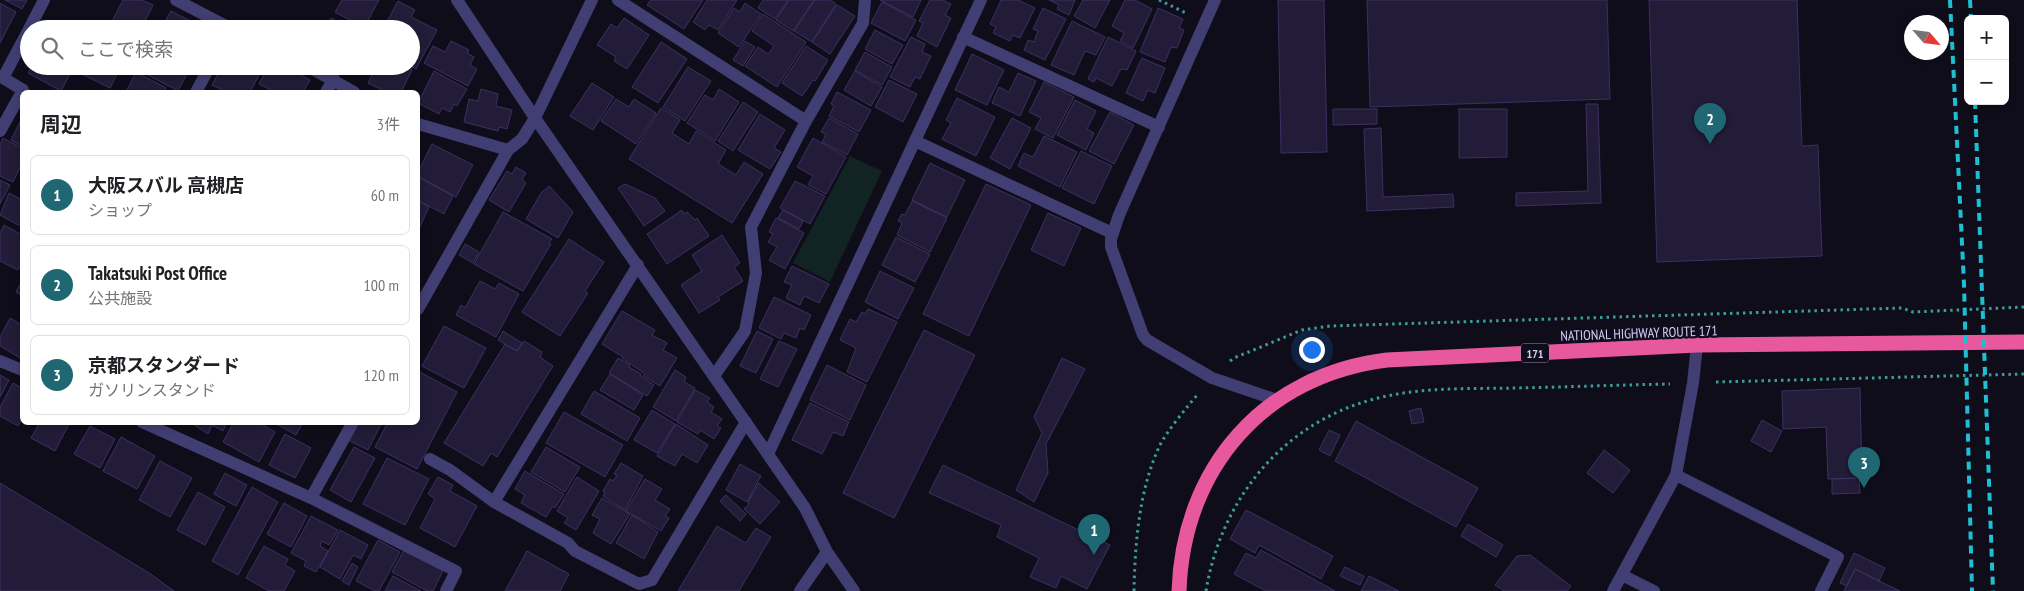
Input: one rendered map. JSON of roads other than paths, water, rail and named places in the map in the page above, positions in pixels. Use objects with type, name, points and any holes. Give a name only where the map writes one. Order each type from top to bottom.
[{"type":"highway","name":"NATIONAL HIGHWAY ROUTE 171","points":[[1179,591],[1184,540],[1195,504],[1204,484],[1229,446],[1259,414],[1277,400],[1330,373],[1368,363],[1697,345],[2024,342]]},
{"type":"street","points":[[34,20],[44,0]]},
{"type":"street","points":[[176,0],[215,20]]},
{"type":"street","points":[[457,0],[535,118],[805,508],[827,552],[854,591]]},
{"type":"street","points":[[420,305],[508,150],[522,138],[535,118],[592,0]]},
{"type":"street","points":[[618,0],[806,121]]},
{"type":"street","points":[[714,376],[746,331],[756,273],[751,227],[806,121],[864,23],[865,0]]},
{"type":"street","points":[[768,454],[981,0]]},
{"type":"street","points":[[1215,0],[1112,233],[1113,254],[1143,335],[1147,340],[1212,378],[1277,400]]},
{"type":"street","points":[[963,37],[1159,127]]},
{"type":"street","points":[[20,46],[3,78],[23,90]]},
{"type":"street","points":[[197,90],[205,75]]},
{"type":"street","points":[[326,75],[351,90]]},
{"type":"street","points":[[327,90],[334,79]]},
{"type":"street","points":[[0,131],[20,95]]},
{"type":"street","points":[[420,125],[508,150]]},
{"type":"street","points":[[915,141],[1112,233]]},
{"type":"street","points":[[494,502],[638,265]]},
{"type":"street","points":[[1613,591],[1676,475],[1693,383],[1697,345]]},
{"type":"street","points":[[0,361],[20,369]]},
{"type":"street","points":[[430,458],[494,502],[568,543],[575,551],[639,584],[652,580],[746,422]]},
{"type":"street","points":[[147,425],[311,498],[456,571],[446,591]]},
{"type":"street","points":[[311,498],[351,425]]},
{"type":"street","points":[[1676,475],[1838,557],[1821,591]]},
{"type":"street","points":[[800,591],[827,552]]},
{"type":"street","points":[[1622,575],[1654,591]]},
{"type":"railway","points":[[1950,0],[1964,284],[1972,591]]},
{"type":"railway","points":[[1970,0],[1971,15]]},
{"type":"railway","points":[[1975,105],[1993,591]]},
{"type":"place","name":"Takatsuki Post Office","points":[[1710,144]]},
{"type":"place","name":"京都スタンダード","points":[[1864,488]]},
{"type":"place","name":"大阪スバル 高槻店","points":[[1094,555]]}]
